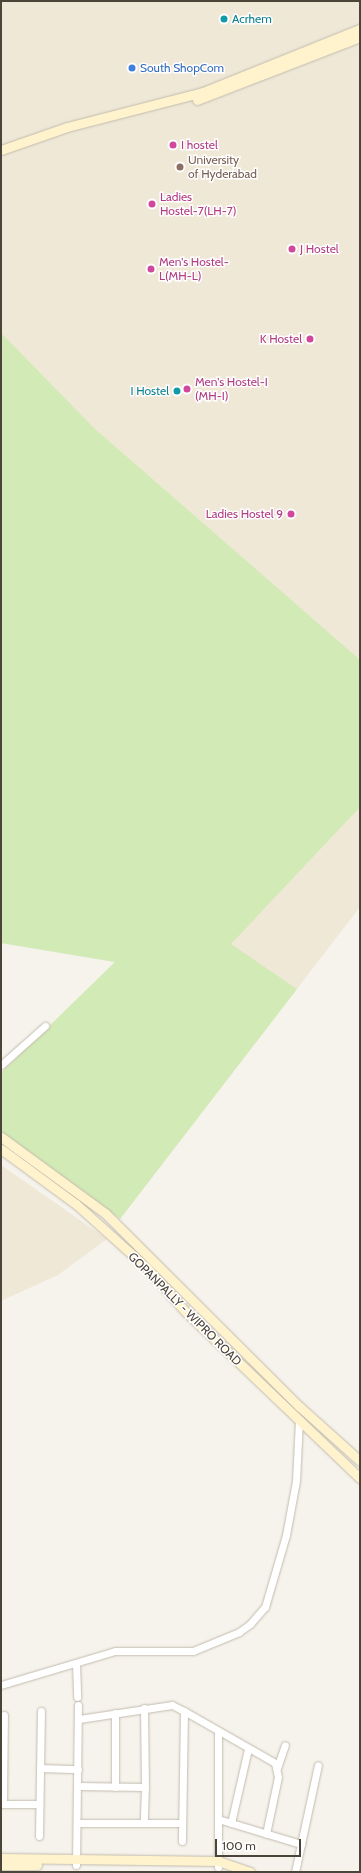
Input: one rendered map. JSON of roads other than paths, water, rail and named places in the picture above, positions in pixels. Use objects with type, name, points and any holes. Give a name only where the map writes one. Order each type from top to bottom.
[{"type":"street","points":[[47,135],[67,126],[203,92],[360,28]]},
{"type":"street","points":[[1,150],[47,135],[213,96],[360,37]]},
{"type":"street","points":[[1,1065],[45,1026]]},
{"type":"street","name":"GOPANPALLY - WIPRO ROAD","points":[[1,1137],[92,1205],[153,1258],[300,1407],[360,1461]]},
{"type":"street","name":"GOPANPALLY - WIPRO ROAD","points":[[1,1150],[76,1204],[84,1213],[146,1268],[185,1311],[360,1478]]},
{"type":"street","points":[[84,1213],[92,1205]]},
{"type":"street","points":[[1,1685],[115,1650],[193,1650],[239,1632],[250,1624],[265,1607],[286,1535],[296,1481],[298,1420]]},
{"type":"street","points":[[76,1663],[77,1697]]},
{"type":"street","points":[[76,1862],[78,1705]]},
{"type":"street","points":[[79,1719],[144,1708],[172,1705],[275,1763],[278,1777],[266,1834]]},
{"type":"street","points":[[144,1708],[144,1823]]},
{"type":"street","points":[[39,1836],[41,1711]]},
{"type":"street","points":[[182,1841],[181,1823],[184,1711]]},
{"type":"street","points":[[115,1713],[115,1786]]},
{"type":"street","points":[[4,1715],[2,1804],[39,1804]]},
{"type":"street","points":[[218,1732],[218,1864]]},
{"type":"street","points":[[277,1768],[285,1745]]},
{"type":"street","points":[[231,1822],[248,1749]]},
{"type":"street","points":[[295,1872],[318,1766]]},
{"type":"street","points":[[40,1768],[78,1769]]},
{"type":"street","points":[[78,1786],[145,1787]]},
{"type":"street","points":[[218,1818],[301,1844]]},
{"type":"street","points":[[77,1822],[181,1823]]},
{"type":"street","points":[[1,1858],[141,1864],[218,1864],[250,1872]]},
{"type":"street","points":[[1,1865],[76,1862]]},
{"type":"street","points":[[218,1864],[236,1872]]},
{"type":"place","name":"Acrhem","points":[[224,19]]},
{"type":"place","name":"South ShopCom","points":[[132,68]]},
{"type":"place","name":"I hostel","points":[[173,145]]},
{"type":"place","name":"University of Hyderabad","points":[[180,167]]},
{"type":"place","name":"Ladies Hostel-7(LH-7)","points":[[152,204]]},
{"type":"place","name":"J Hostel","points":[[292,249]]},
{"type":"place","name":"Men's Hostel- L(MH-L)","points":[[151,269]]},
{"type":"place","name":"K Hostel","points":[[310,339]]},
{"type":"place","name":"Men's Hostel-I (MH-I)","points":[[187,389]]},
{"type":"place","name":"I Hostel","points":[[177,391]]},
{"type":"place","name":"Ladies Hostel 9","points":[[291,514]]}]
